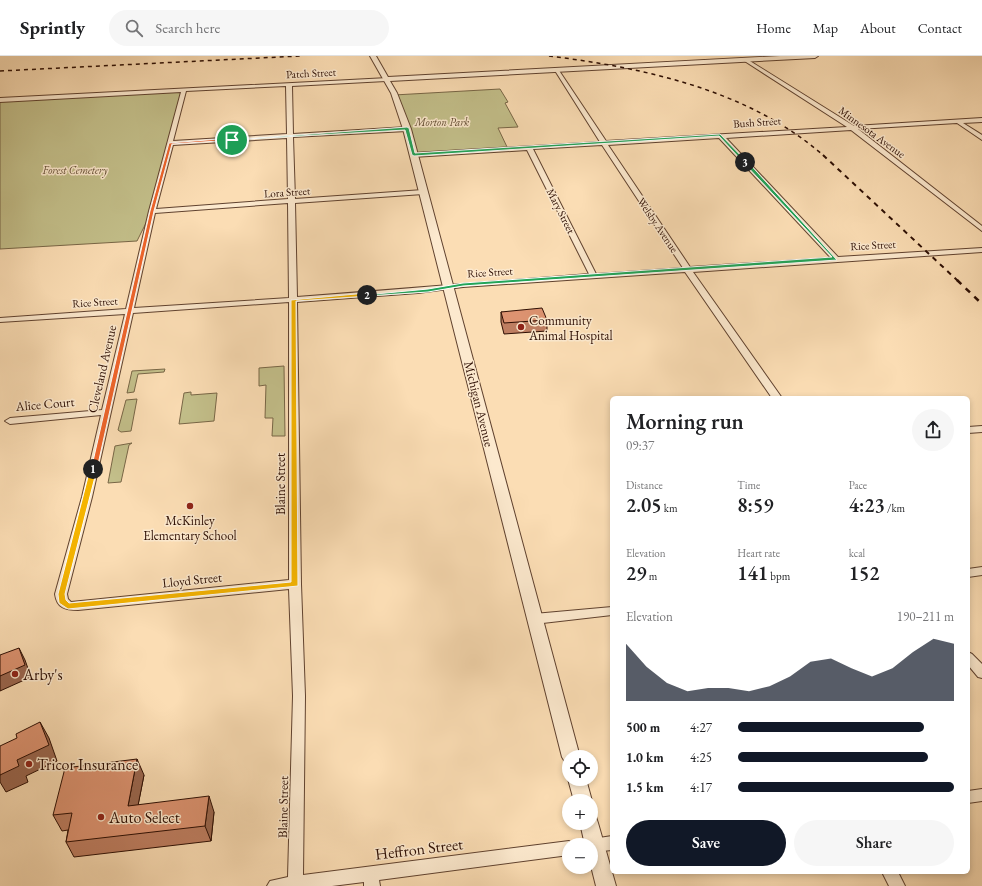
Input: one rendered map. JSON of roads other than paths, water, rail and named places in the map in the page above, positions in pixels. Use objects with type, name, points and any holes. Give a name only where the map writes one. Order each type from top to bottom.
[{"type":"street","name":"Michigan Avenue","points":[[374,56],[397,101],[407,128],[423,192],[450,287],[534,619],[569,750]]},
{"type":"street","name":"Patch Street","points":[[0,100],[815,56]]},
{"type":"street","name":"Minnesota Avenue","points":[[745,59],[851,127],[982,229]]},
{"type":"street","name":"Welsby Avenue","points":[[556,70],[602,143],[686,269],[776,396]]},
{"type":"street","name":"Blaine Street","points":[[289,84],[293,300],[295,584],[299,696],[295,883]]},
{"type":"street","name":"Cleveland Avenue","points":[[91,604],[68,606],[62,601],[61,594],[107,412],[152,211],[184,90]]},
{"type":"street","name":"Bush Street","points":[[414,155],[982,120]]},
{"type":"street","points":[[956,121],[982,138]]},
{"type":"street","points":[[170,143],[407,128]]},
{"type":"street","points":[[720,135],[835,258]]},
{"type":"street","name":"Mary Street","points":[[529,147],[593,275]]},
{"type":"street","name":"Lora Street","points":[[152,211],[423,192]]},
{"type":"street","name":"Rice Street","points":[[0,320],[418,291],[463,285],[593,275],[835,258],[982,250]]},
{"type":"street","name":"Alice Court","points":[[10,421],[107,412]]},
{"type":"street","points":[[970,430],[982,429]]},
{"type":"street","points":[[970,573],[982,571]]},
{"type":"street","name":"Lloyd Street","points":[[91,604],[295,584]]},
{"type":"street","points":[[534,619],[610,611]]},
{"type":"street","points":[[970,659],[982,672]]},
{"type":"street","points":[[970,797],[982,795]]},
{"type":"street","points":[[592,830],[599,844],[606,886]]},
{"type":"street","name":"Heffron Street","points":[[275,886],[295,883],[372,880],[562,849]]},
{"type":"street","points":[[891,874],[897,886]]},
{"type":"railway","points":[[0,71],[300,56]]},
{"type":"railway","points":[[549,56],[622,67],[694,86],[763,114],[795,133],[824,156]]},
{"type":"railway","points":[[823,155],[958,281]]},
{"type":"railway","points":[[957,280],[982,304]]},
{"type":"place","name":"Community Animal Hospital","points":[[521,327]]},
{"type":"place","name":"McKinley Elementary School","points":[[190,506]]},
{"type":"place","name":"Arby's","points":[[15,674]]},
{"type":"place","name":"Tricor Insurance","points":[[29,764]]},
{"type":"place","name":"Auto Select","points":[[101,817]]},
{"type":"park label","name":"Morton Park","points":[[442,122]]},
{"type":"park label","name":"Forest Cemetery","points":[[75,170]]}]
